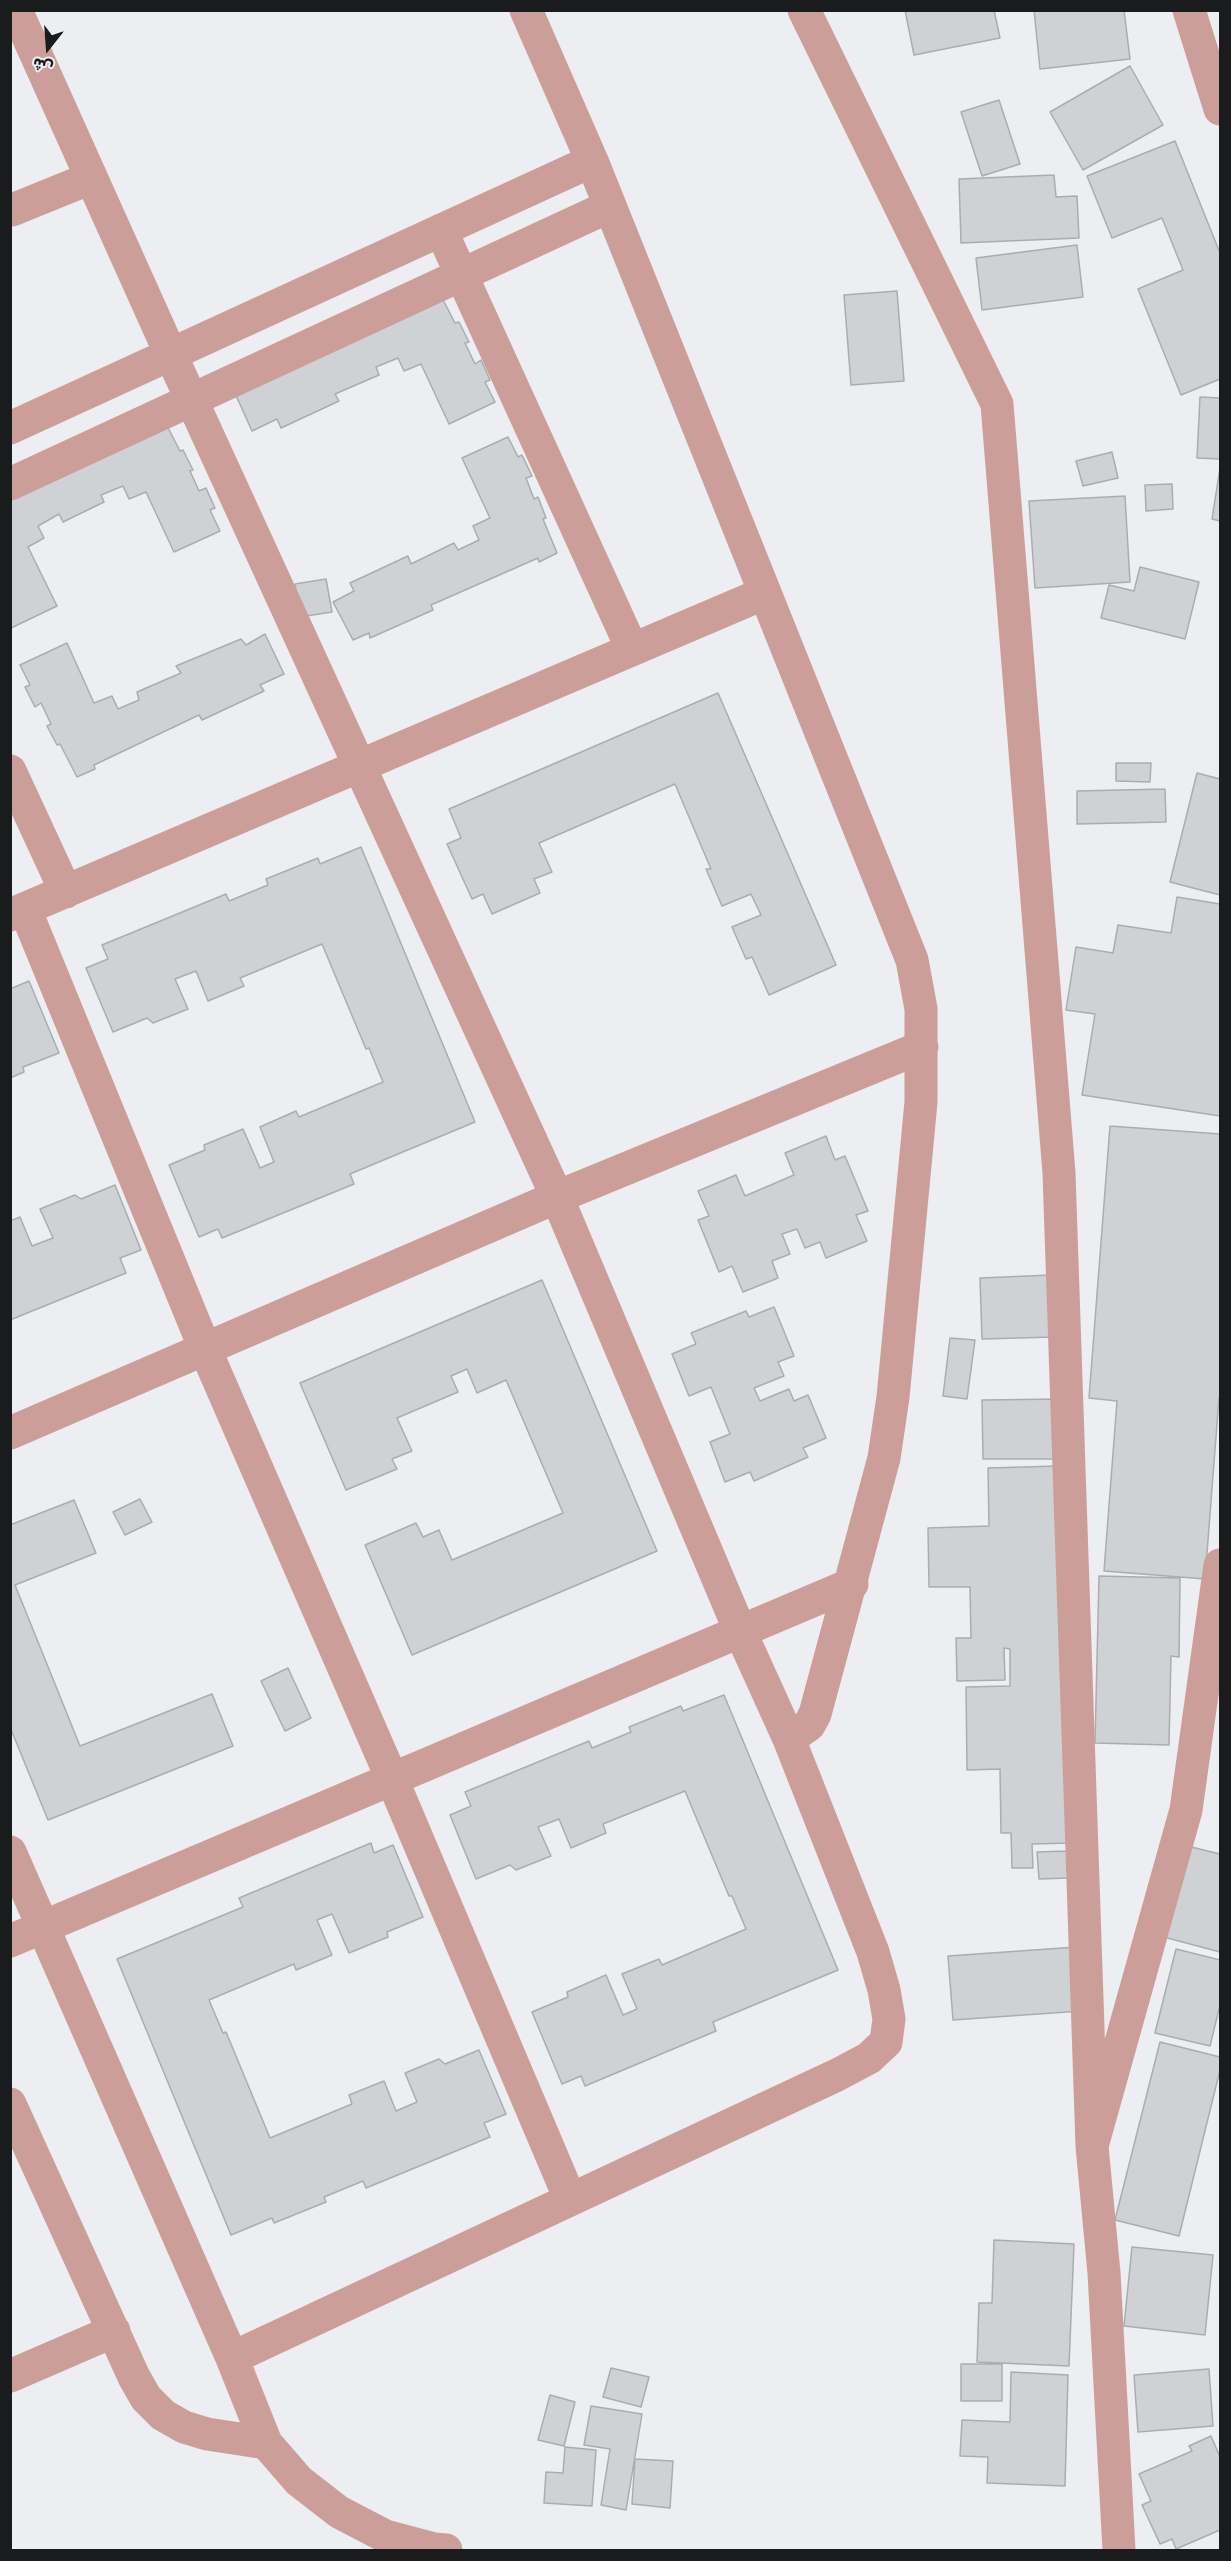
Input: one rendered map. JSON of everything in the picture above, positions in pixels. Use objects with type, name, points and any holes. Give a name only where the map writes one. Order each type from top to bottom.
[{"type":"street","points":[[16,10],[171,355],[557,1197],[740,1631],[789,1739],[873,1952],[884,1990],[889,2019],[886,2042],[869,2058],[837,2075],[232,2358]]},
{"type":"street","points":[[526,10],[592,161],[912,960],[921,1010],[921,1102],[894,1397],[884,1458],[852,1584],[813,1720],[805,1729],[789,1739]]},
{"type":"street","points":[[804,10],[997,404],[1059,1173],[1092,2146],[1104,2273],[1119,2550]]},
{"type":"street","points":[[1189,10],[1221,109]]},
{"type":"street","points":[[10,428],[592,161]]},
{"type":"street","points":[[12,210],[91,178]]},
{"type":"street","points":[[10,484],[610,206]]},
{"type":"street","points":[[441,230],[632,649]]},
{"type":"street","points":[[570,2199],[392,1779],[18,912],[765,593]]},
{"type":"street","points":[[10,771],[66,892]]},
{"type":"street","points":[[10,1433],[557,1197],[922,1047]]},
{"type":"street","points":[[1092,2146],[1186,1810],[1221,1565]]},
{"type":"street","points":[[10,1941],[852,1584]]},
{"type":"street","points":[[10,1852],[232,2358],[266,2443],[299,2481],[339,2512],[385,2536],[446,2550]]},
{"type":"street","points":[[10,2104],[146,2398],[163,2415],[184,2427],[207,2434],[266,2443]]},
{"type":"street","points":[[10,2376],[114,2331]]},
{"type":"building","points":[[905,10],[994,10],[1000,38],[914,55]]},
{"type":"building","points":[[1034,10],[1124,10],[1130,59],[1040,69]]},
{"type":"building","points":[[1130,66],[1163,125],[1083,170],[1050,112]]},
{"type":"building","points":[[999,100],[1020,164],[982,176],[961,112]]},
{"type":"building","points":[[1175,141],[1220,253],[1220,379],[1181,395],[1138,289],[1183,270],[1162,218],[1112,238],[1087,176]]},
{"type":"building","points":[[1054,175],[1056,197],[1077,196],[1079,238],[961,243],[959,179]]},
{"type":"building","points":[[1077,245],[1083,297],[982,310],[976,258]]},
{"type":"building","points":[[438,290],[455,323],[459,322],[469,342],[465,343],[475,364],[481,360],[490,380],[485,382],[495,402],[449,424],[421,364],[404,371],[398,358],[376,367],[379,375],[335,394],[339,401],[281,428],[277,419],[252,431],[234,391]]},
{"type":"building","points":[[897,291],[904,381],[851,385],[844,295]]},
{"type":"building","points":[[1200,397],[1220,398],[1220,459],[1197,458]]},
{"type":"building","points":[[163,418],[193,470],[190,471],[199,491],[206,488],[215,508],[210,510],[220,531],[174,552],[146,492],[129,499],[123,486],[101,495],[104,502],[63,522],[59,514],[38,526],[44,538],[28,547],[57,606],[11,628],[10,494]]},
{"type":"building","points":[[508,437],[518,457],[522,455],[532,476],[526,478],[534,499],[538,497],[546,518],[543,519],[557,553],[539,562],[538,558],[431,605],[433,610],[370,638],[369,633],[353,640],[333,602],[354,591],[350,583],[408,556],[411,564],[454,543],[458,550],[479,540],[473,526],[490,518],[462,458]]},
{"type":"building","points":[[1112,452],[1118,478],[1083,486],[1076,461]]},
{"type":"building","points":[[1220,468],[1220,521],[1212,519]]},
{"type":"building","points":[[1172,484],[1173,509],[1146,511],[1145,485]]},
{"type":"building","points":[[1125,496],[1130,582],[1035,588],[1029,501]]},
{"type":"building","points":[[1140,567],[1199,582],[1185,639],[1101,618],[1109,585],[1134,591]]},
{"type":"building","points":[[326,579],[332,612],[300,617],[295,584]]},
{"type":"building","points":[[265,634],[284,674],[260,685],[264,691],[202,720],[199,715],[94,765],[95,769],[77,777],[60,744],[57,745],[47,726],[51,724],[41,703],[35,707],[25,687],[30,685],[20,665],[67,643],[94,703],[112,696],[118,709],[139,700],[137,692],[181,673],[176,666],[241,639],[246,645]]},
{"type":"building","points":[[718,693],[836,965],[769,995],[752,957],[746,959],[732,927],[761,915],[751,894],[722,906],[706,869],[711,869],[675,784],[539,843],[552,872],[534,879],[540,893],[492,914],[483,894],[472,899],[447,844],[461,838],[449,809]]},
{"type":"building","points":[[1116,763],[1151,763],[1150,782],[1116,781]]},
{"type":"building","points":[[1197,773],[1220,779],[1220,895],[1170,882]]},
{"type":"building","points":[[1165,789],[1166,822],[1077,824],[1077,791]]},
{"type":"building","points":[[361,847],[475,1122],[350,1174],[354,1184],[222,1238],[218,1229],[199,1237],[169,1165],[205,1150],[204,1145],[243,1129],[260,1168],[274,1162],[260,1127],[296,1111],[299,1117],[383,1082],[369,1048],[366,1049],[322,944],[240,978],[244,986],[208,1001],[196,971],[175,979],[188,1009],[153,1023],[147,1018],[113,1032],[86,968],[108,959],[102,945],[226,894],[229,901],[268,885],[266,879],[318,858],[320,864]]},
{"type":"building","points":[[1177,897],[1220,904],[1220,1116],[1082,1095],[1095,1014],[1066,1010],[1076,947],[1113,953],[1118,925],[1171,933]]},
{"type":"building","points":[[29,981],[59,1053],[23,1067],[24,1072],[10,1078],[10,989]]},
{"type":"building","points":[[1110,1126],[1220,1134],[1220,1399],[1205,1579],[1104,1571],[1117,1401],[1089,1398]]},
{"type":"building","points":[[826,1136],[835,1160],[845,1156],[868,1211],[856,1215],[867,1241],[826,1258],[820,1242],[805,1248],[797,1229],[782,1234],[790,1254],[772,1261],[778,1278],[743,1292],[732,1266],[719,1272],[698,1220],[709,1216],[698,1191],[736,1175],[745,1196],[794,1175],[785,1153]]},
{"type":"building","points":[[115,1185],[141,1250],[120,1258],[126,1273],[10,1320],[10,1221],[20,1217],[32,1246],[53,1238],[40,1209],[75,1195],[81,1199]]},
{"type":"building","points":[[1052,1275],[1054,1337],[982,1339],[980,1278]]},
{"type":"building","points":[[542,1280],[657,1551],[412,1655],[365,1545],[416,1523],[423,1537],[439,1530],[452,1560],[563,1513],[506,1380],[477,1393],[467,1369],[451,1376],[458,1392],[397,1418],[412,1451],[392,1459],[397,1469],[346,1490],[300,1383]]},
{"type":"building","points":[[774,1307],[794,1356],[778,1362],[784,1376],[754,1388],[760,1401],[789,1389],[794,1401],[808,1395],[826,1438],[803,1448],[808,1457],[754,1481],[750,1472],[725,1482],[710,1442],[730,1434],[711,1387],[689,1396],[672,1354],[696,1344],[691,1333],[746,1311],[749,1317]]},
{"type":"building","points":[[950,1338],[975,1340],[967,1399],[943,1396]]},
{"type":"building","points":[[1062,1399],[1062,1459],[983,1459],[982,1400]]},
{"type":"building","points":[[1059,1466],[1070,1843],[1032,1844],[1033,1868],[1012,1868],[1011,1833],[1001,1833],[1000,1769],[967,1770],[966,1687],[1010,1686],[1010,1649],[1004,1648],[1005,1680],[957,1681],[956,1638],[971,1638],[970,1587],[929,1587],[928,1528],[989,1526],[988,1468]]},
{"type":"building","points":[[140,1499],[152,1522],[125,1535],[113,1512]]},
{"type":"building","points":[[74,1500],[96,1553],[15,1585],[80,1746],[212,1694],[233,1746],[48,1820],[10,1727],[10,1525]]},
{"type":"building","points":[[1099,1576],[1180,1578],[1179,1657],[1171,1656],[1169,1745],[1095,1743]]},
{"type":"building","points":[[288,1668],[311,1718],[285,1731],[261,1681]]},
{"type":"building","points":[[724,1695],[838,1970],[713,2022],[716,2031],[585,2086],[581,2076],[562,2084],[532,2012],[568,1997],[567,1992],[606,1975],[623,2015],[637,2009],[622,1974],[659,1959],[662,1965],[746,1929],[732,1896],[729,1896],[685,1791],[603,1824],[606,1833],[571,1848],[559,1819],[538,1827],[551,1856],[516,1870],[510,1865],[476,1879],[450,1815],[471,1806],[465,1792],[589,1741],[592,1748],[631,1732],[629,1727],[681,1706],[683,1711]]},
{"type":"building","points":[[371,1843],[374,1853],[393,1845],[423,1917],[387,1932],[388,1937],[349,1953],[332,1914],[317,1920],[332,1955],[296,1970],[294,1964],[209,2000],[223,2033],[226,2032],[270,2138],[352,2104],[349,2095],[384,2081],[396,2111],[417,2102],[405,2073],[439,2059],[445,2064],[479,2050],[506,2114],[484,2123],[490,2137],[366,2188],[363,2181],[324,2197],[326,2202],[274,2223],[272,2218],[231,2235],[117,1959],[243,1907],[239,1898]]},
{"type":"building","points":[[1183,1845],[1220,1854],[1220,1952],[1160,1936]]},
{"type":"building","points":[[1067,1851],[1069,1878],[1039,1879],[1037,1852]]},
{"type":"building","points":[[1077,1947],[1081,2011],[953,2020],[948,1956]]},
{"type":"building","points":[[1176,1949],[1220,1960],[1220,2005],[1210,2046],[1155,2033]]},
{"type":"building","points":[[1160,2042],[1220,2057],[1220,2070],[1179,2236],[1115,2220]]},
{"type":"building","points":[[994,2240],[1074,2244],[1069,2366],[977,2362],[979,2303],[992,2303]]},
{"type":"building","points":[[1132,2247],[1213,2255],[1205,2335],[1124,2326]]},
{"type":"building","points":[[961,2364],[1002,2364],[1002,2401],[961,2401]]},
{"type":"building","points":[[611,2368],[649,2377],[641,2407],[603,2397]]},
{"type":"building","points":[[1209,2369],[1213,2426],[1138,2432],[1134,2375]]},
{"type":"building","points":[[1011,2372],[1068,2375],[1065,2486],[987,2483],[988,2457],[960,2456],[962,2420],[1010,2422]]},
{"type":"building","points":[[550,2395],[575,2402],[564,2446],[538,2440]]},
{"type":"building","points":[[591,2406],[642,2414],[626,2510],[601,2505],[610,2449],[584,2445]]},
{"type":"building","points":[[1211,2436],[1220,2457],[1220,2530],[1176,2549],[1172,2539],[1160,2544],[1142,2505],[1151,2501],[1139,2474],[1192,2451],[1189,2446]]},
{"type":"building","points":[[565,2447],[596,2450],[592,2506],[544,2503],[546,2472],[563,2473]]},
{"type":"building","points":[[635,2459],[673,2461],[670,2508],[632,2504]]}]
